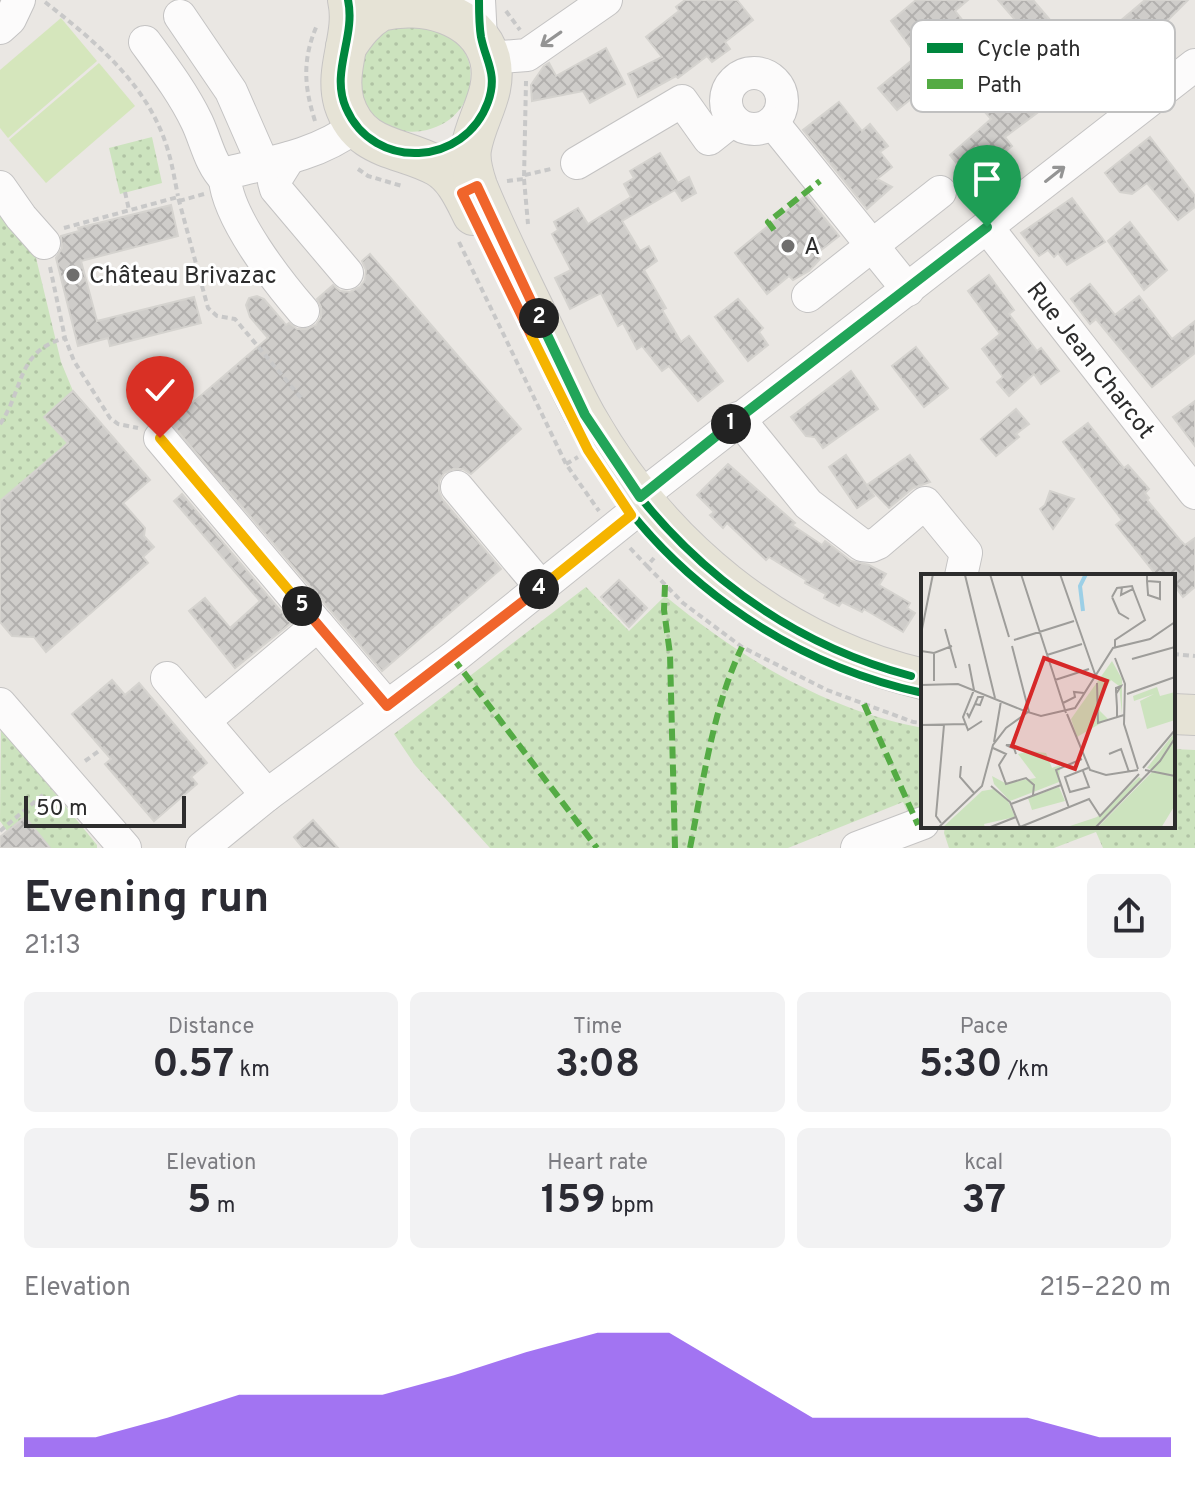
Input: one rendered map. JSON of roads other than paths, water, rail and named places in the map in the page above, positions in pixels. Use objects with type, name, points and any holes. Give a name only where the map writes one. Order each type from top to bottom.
[{"type":"main road","points":[[346,47],[361,25],[382,10],[412,1],[443,7],[495,32],[489,100],[470,150],[471,168],[585,415],[635,506],[694,578],[763,629],[835,665],[921,692]]},
{"type":"main road","points":[[334,8],[350,12],[341,67],[340,87],[346,108],[342,134],[370,139],[387,149],[409,171]]},
{"type":"main road","points":[[409,171],[428,154],[449,148],[467,136],[480,119]]},
{"type":"main road","points":[[409,171],[438,167],[462,193],[573,423],[609,484],[661,523],[707,569],[764,611],[834,649],[870,664],[921,678]]},
{"type":"main road","points":[[1175,699],[1195,700]]},
{"type":"main road","points":[[1175,714],[1195,715]]},
{"type":"street","points":[[0,28],[10,19],[19,0]]},
{"type":"street","points":[[495,32],[606,0]]},
{"type":"street","points":[[180,16],[276,161],[276,189],[347,273]]},
{"type":"street","points":[[145,42],[179,89],[197,123],[217,171],[219,185]]},
{"type":"street","points":[[1175,81],[1195,65]]},
{"type":"street","points":[[751,73],[769,77],[781,92],[781,111],[773,123],[752,130],[743,128],[733,120],[726,107],[728,89],[734,81],[751,73]]},
{"type":"street","points":[[577,163],[682,101],[709,139],[733,120]]},
{"type":"street","points":[[202,848],[541,587],[738,418],[908,290],[1135,112]]},
{"type":"street","points":[[773,123],[908,290]]},
{"type":"street","points":[[219,185],[230,172],[276,161],[342,134]]},
{"type":"street","points":[[219,185],[226,187],[240,223],[303,311]]},
{"type":"street","points":[[0,187],[44,243]]},
{"type":"street","points":[[808,296],[940,192]]},
{"type":"street","name":"Rue Jean Charcot","points":[[987,227],[1195,493]]},
{"type":"street","points":[[258,249],[314,234]]},
{"type":"street","points":[[738,418],[808,504],[862,545],[878,543],[925,503],[966,553],[961,574]]},
{"type":"street","points":[[153,437],[387,706]]},
{"type":"street","points":[[457,487],[541,587]]},
{"type":"street","points":[[204,721],[318,625]]},
{"type":"street","points":[[167,678],[267,795]]},
{"type":"street","points":[[0,704],[125,848]]},
{"type":"street","points":[[857,848],[921,824]]},
{"type":"place","name":"A","points":[[788,246]]},
{"type":"place","name":"Château Brivazac","points":[[73,275]]}]
